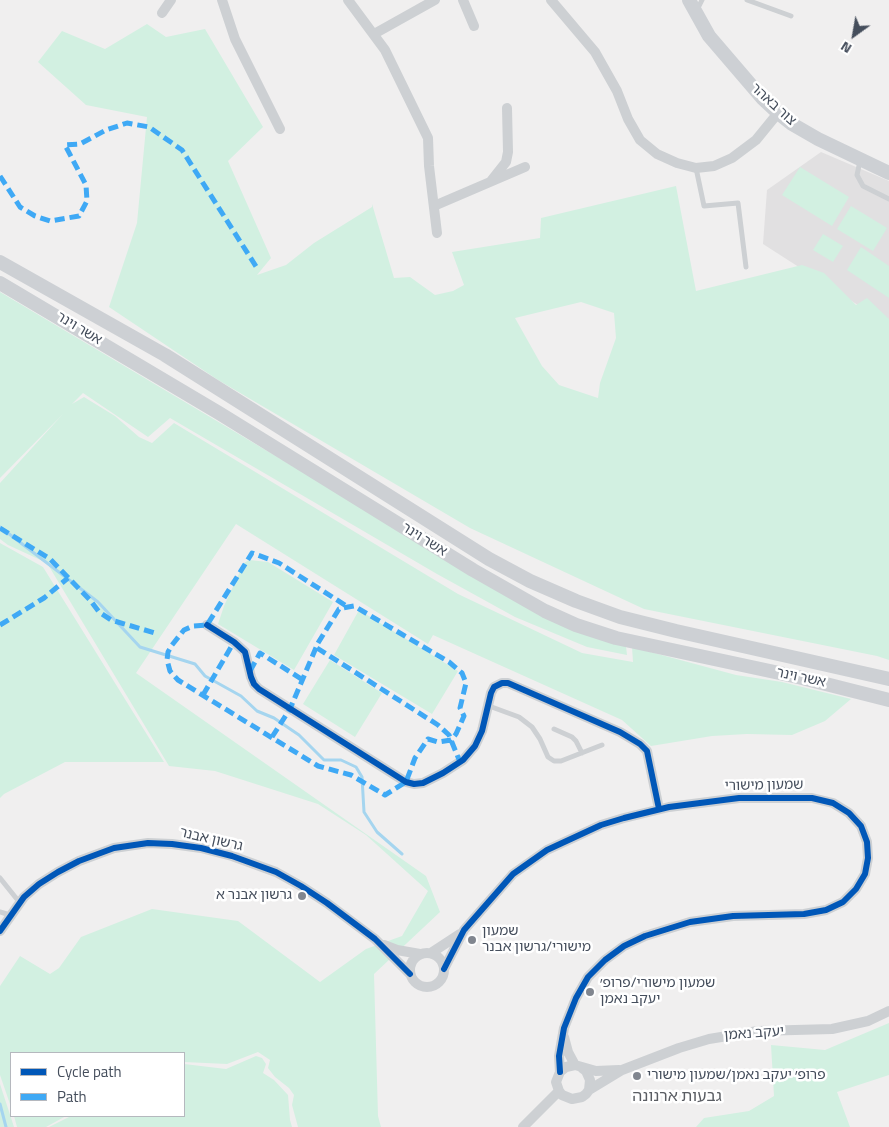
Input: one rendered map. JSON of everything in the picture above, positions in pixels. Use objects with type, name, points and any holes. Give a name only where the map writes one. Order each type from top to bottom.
[{"type":"main road","name":"צור באהר","points":[[689,0],[709,36],[763,99],[778,113],[792,124],[889,173]]},
{"type":"main road","name":"אשר וינר","points":[[0,262],[165,355],[489,559],[530,581],[620,617],[889,678]]},
{"type":"main road","name":"אשר וינר","points":[[0,283],[218,413],[473,570],[545,611],[576,625],[616,638],[798,677],[889,700]]},
{"type":"street","points":[[162,13],[171,0]]},
{"type":"street","points":[[222,0],[235,39],[280,129]]},
{"type":"street","points":[[348,0],[385,50],[428,138],[429,166],[437,233]]},
{"type":"street","points":[[374,34],[435,0]]},
{"type":"street","points":[[463,0],[474,26]]},
{"type":"street","points":[[551,0],[595,52],[617,91],[628,119],[640,140],[657,154],[677,163],[696,168],[714,166],[732,158],[756,140],[778,113]]},
{"type":"street","points":[[490,182],[506,162],[507,108]]},
{"type":"street","points":[[434,206],[525,167]]},
{"type":"street","points":[[207,625],[234,642],[245,652],[251,677],[259,689],[406,782],[414,784],[423,783],[463,760],[475,746],[482,731],[494,687],[502,683],[508,683],[620,732],[640,744],[647,751],[660,808]]},
{"type":"street","name":"שמעון מישורי","points":[[426,954],[446,945],[464,930],[506,881],[538,855],[568,839],[601,825],[660,808],[716,800],[763,797],[812,798],[833,803],[850,813],[861,826],[867,842],[868,858],[865,874],[856,889],[843,902],[826,910],[804,914],[733,916],[690,922],[645,936],[624,946],[605,960],[588,977],[576,998],[563,1034],[559,1056],[560,1072]]},
{"type":"street","name":"גרשון אבנר","points":[[0,931],[5,914],[39,884],[79,861],[114,848],[148,843],[172,844],[200,848],[232,856],[276,872],[327,903],[375,940],[410,974]]},
{"type":"street","name":"שמעון מישורי","points":[[444,969],[464,930]]},
{"type":"street","name":"גרשון אבנר","points":[[375,940],[397,950],[426,954]]},
{"type":"street","points":[[426,954],[440,959],[444,969],[442,979],[431,987],[423,987],[418,984],[410,974],[412,961],[426,954]]},
{"type":"street","name":"יעקב נאמן","points":[[589,1090],[622,1070],[679,1048],[719,1036],[758,1031],[832,1029],[868,1021],[889,1011]]},
{"type":"street","points":[[563,1034],[568,1052],[579,1066],[586,1071],[590,1080],[589,1090],[586,1094],[577,1099],[567,1098],[559,1091],[556,1082],[560,1072],[566,1067],[579,1066]]},
{"type":"street","name":"יעקב נאמן","points":[[579,1066],[601,1072],[622,1070]]},
{"type":"street","points":[[523,1127],[559,1091]]},
{"type":"lane","points":[[696,13],[702,0]]},
{"type":"lane","points":[[747,0],[791,16]]},
{"type":"lane","points":[[860,160],[857,169],[859,180],[867,189],[889,198]]},
{"type":"lane","points":[[696,168],[704,206],[738,203],[746,267]]},
{"type":"lane","points":[[488,706],[519,718],[532,728],[540,739],[548,757],[554,761],[561,761],[602,745]]},
{"type":"lane","points":[[554,729],[576,741],[582,753]]},
{"type":"lane","points":[[0,878],[20,902]]},
{"type":"shaded area","points":[[821,152],[889,181],[889,325],[763,244],[767,190]]},
{"type":"green space","points":[[147,24],[166,37],[205,29],[263,127],[228,161],[271,258],[257,275],[286,265],[314,243],[372,207],[372,204],[394,278],[410,277],[435,295],[453,291],[464,285],[452,252],[540,238],[541,218],[676,186],[696,291],[802,265],[824,273],[856,305],[867,298],[889,319],[889,660],[644,609],[470,528],[218,380],[109,307],[137,223],[147,117],[86,105],[38,62],[62,31],[105,49]],"holes":[[[581,302],[614,313],[616,338],[600,383],[598,398],[559,385],[542,366],[515,318]]]},
{"type":"green space","points":[[800,167],[849,197],[832,226],[782,195]]},
{"type":"green space","points":[[851,206],[887,228],[873,251],[837,229]]},
{"type":"green space","points":[[823,234],[843,246],[833,262],[813,250]]},
{"type":"green space","points":[[861,247],[889,266],[889,298],[847,270]]},
{"type":"green space","points":[[0,292],[479,577],[626,646],[627,655],[587,647],[515,617],[437,574],[170,418],[148,437],[83,393],[72,404],[84,397],[115,416],[139,437],[152,443],[174,423],[458,594],[582,653],[633,662],[632,647],[736,675],[782,682],[851,699],[825,721],[792,735],[747,734],[712,736],[651,746],[622,720],[433,635],[428,644],[236,524],[136,673],[426,876],[440,912],[374,974],[378,1116],[381,1127],[298,1127],[292,1105],[294,1095],[268,1068],[270,1060],[258,1052],[227,1064],[185,1062],[185,1052],[10,1052],[10,1104],[0,1075],[0,986],[20,956],[50,974],[59,968],[81,937],[152,909],[238,921],[320,982],[366,949],[402,936],[428,891],[366,835],[318,804],[215,771],[169,766],[47,563],[8,545],[0,539],[0,483],[63,414],[0,478]]},
{"type":"green space","points":[[0,543],[43,567],[164,762],[65,762],[4,794],[0,798]]},
{"type":"green space","points":[[249,560],[268,562],[333,602],[294,670],[218,624],[224,606],[244,563]]},
{"type":"green space","points":[[359,610],[458,671],[432,714],[334,655]]},
{"type":"green space","points":[[330,660],[382,693],[355,737],[303,704]]},
{"type":"green space","points":[[889,1023],[889,1075],[837,1092],[850,1127],[696,1127],[704,1118],[749,1111],[774,1096],[771,1045],[825,1050]]},
{"type":"green space","points":[[256,1056],[262,1058],[266,1064],[263,1073],[274,1080],[288,1095],[292,1127],[49,1127],[69,1117],[185,1117],[185,1064],[226,1069]]},
{"type":"green space","points":[[0,1084],[14,1127],[0,1127]]},
{"type":"green space","points":[[14,1117],[64,1117],[46,1127],[17,1127]]},
{"type":"waterway","points":[[0,527],[98,602],[140,647],[195,664],[205,676],[241,696],[257,711],[274,718],[299,735],[324,760],[341,760],[356,767],[362,777],[364,812],[377,832],[402,854]]},
{"type":"waterway","points":[[0,1104],[6,1127]]},
{"type":"marked path","points":[[0,176],[20,207],[35,216],[50,221],[79,216],[87,201],[86,185],[65,145],[80,144],[106,130],[127,123],[149,127],[182,150],[257,268]]},
{"type":"marked path","points":[[0,528],[50,559],[90,600],[99,612],[111,620],[155,633]]},
{"type":"marked path","points":[[272,737],[290,709],[318,643],[339,609],[354,606],[449,662],[462,673],[466,683],[460,708],[464,716],[456,734],[451,740],[438,742],[428,739],[415,758],[406,782],[385,795],[351,775],[318,766],[178,680],[170,671],[167,660],[168,652],[172,645],[184,630],[193,626],[207,625],[252,553],[279,563],[348,607]]},
{"type":"marked path","points":[[0,625],[44,598],[68,578]]},
{"type":"marked path","points":[[203,695],[234,642]]},
{"type":"marked path","points":[[317,648],[438,725],[449,735],[460,762]]},
{"type":"marked path","points":[[250,671],[260,653],[303,680]]},
{"type":"cycle path","points":[[207,625],[234,642],[245,652],[251,677],[259,689],[406,782],[414,784],[423,783],[463,760],[475,746],[482,731],[494,687],[502,683],[508,683],[620,732],[640,744],[647,751],[659,809]]},
{"type":"cycle path","points":[[444,969],[464,930],[513,874],[547,850],[601,825],[669,807],[739,798],[812,798],[833,803],[849,813],[861,826],[867,842],[868,858],[865,874],[856,889],[843,902],[826,910],[804,914],[733,916],[690,922],[645,936],[624,946],[605,960],[588,977],[576,998],[564,1028],[559,1056],[560,1072]]},
{"type":"cycle path","points":[[0,931],[24,897],[39,884],[79,861],[114,848],[148,843],[172,844],[201,848],[232,856],[276,872],[327,903],[375,939],[410,974]]},
{"type":"place","name":"גרשון אבנר א","points":[[302,896]]},
{"type":"place","name":"שמעון מישורי/גרשון אבנר","points":[[472,940]]},
{"type":"place","name":"שמעון מישורי/פרופ׳ יעקב נאמן","points":[[590,992]]},
{"type":"place","name":"פרופ׳ יעקב נאמן/שמעון מישורי","points":[[637,1076]]},
{"type":"district","name":"גבעות ארנונה","points":[[677,1097]]}]
